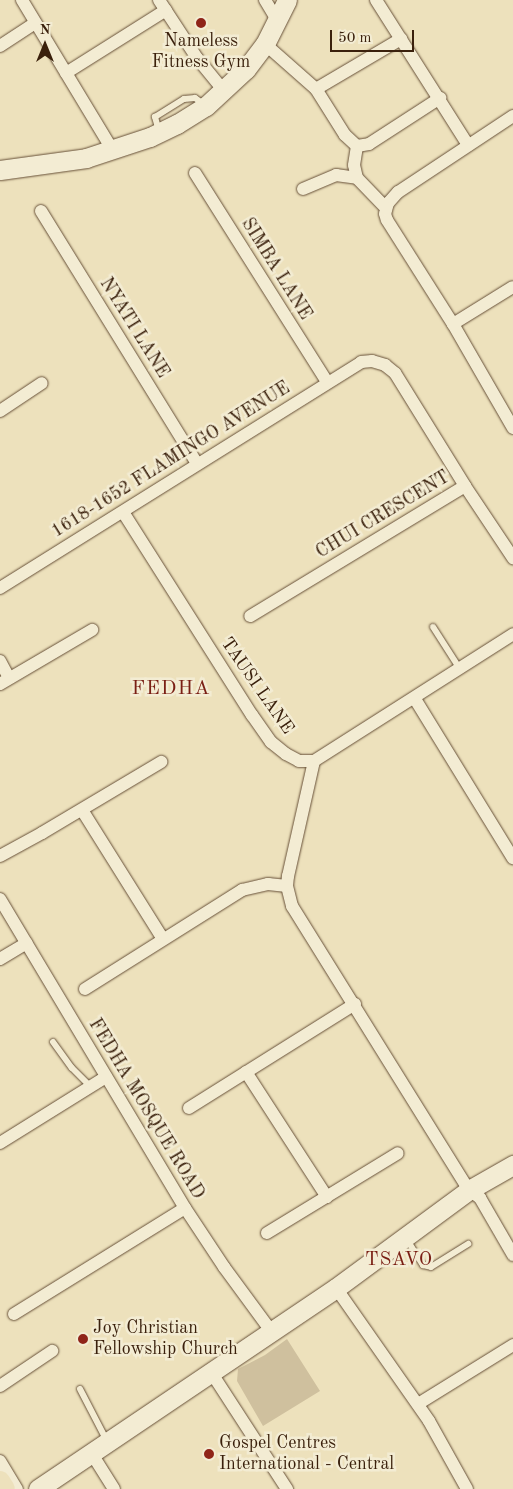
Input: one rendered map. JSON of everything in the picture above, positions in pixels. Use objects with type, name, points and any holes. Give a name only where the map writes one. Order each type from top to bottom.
[{"type":"main road","points":[[0,1481],[5,1489]]},
{"type":"street","points":[[22,0],[113,150]]},
{"type":"street","points":[[264,0],[277,20]]},
{"type":"street","points":[[0,170],[62,163],[113,150],[159,132],[206,106],[246,69],[265,44],[287,0]]},
{"type":"street","points":[[376,0],[440,98],[468,145]]},
{"type":"street","points":[[66,73],[162,5],[197,58],[224,91]]},
{"type":"street","points":[[0,46],[35,24]]},
{"type":"street","points":[[316,89],[402,39]]},
{"type":"street","points":[[265,44],[316,89],[346,135],[357,146]]},
{"type":"street","points":[[357,146],[369,144],[440,98]]},
{"type":"street","points":[[513,116],[398,192],[386,208],[387,220],[453,324],[513,428]]},
{"type":"street","points":[[357,146],[354,165],[357,178],[386,208]]},
{"type":"street","name":"SIMBA LANE","points":[[195,173],[326,382]]},
{"type":"street","points":[[303,189],[336,175],[357,178]]},
{"type":"street","name":"NYATI LANE","points":[[41,211],[197,464]]},
{"type":"street","points":[[453,324],[513,287]]},
{"type":"street","name":"CHUI CRESCENT","points":[[250,616],[465,486],[395,373],[385,365],[372,361],[361,362]]},
{"type":"street","name":"1618-1652 FLAMINGO AVENUE","points":[[0,588],[326,382],[361,362]]},
{"type":"street","points":[[0,411],[42,383]]},
{"type":"street","points":[[465,486],[513,558]]},
{"type":"street","name":"TAUSI LANE","points":[[123,512],[270,742],[299,761],[314,761]]},
{"type":"street","points":[[0,661],[5,681],[92,630]]},
{"type":"street","points":[[513,634],[415,699],[314,761],[287,886],[292,906],[470,1190],[480,1198],[513,1255]]},
{"type":"street","points":[[415,699],[513,858]]},
{"type":"street","points":[[0,856],[82,810],[161,762]]},
{"type":"street","points":[[82,810],[163,939]]},
{"type":"street","points":[[85,989],[242,890],[268,884],[287,886]]},
{"type":"street","name":"FEDHA MOSQUE ROAD","points":[[0,899],[185,1208],[224,1267],[271,1330]]},
{"type":"street","points":[[0,959],[27,943]]},
{"type":"street","points":[[189,1108],[355,1004]]},
{"type":"street","points":[[246,1072],[328,1197]]},
{"type":"street","points":[[0,1143],[106,1077]]},
{"type":"street","points":[[267,1233],[398,1153]]},
{"type":"street","points":[[38,1489],[271,1330],[336,1288],[470,1190],[513,1165]]},
{"type":"street","points":[[14,1314],[185,1208]]},
{"type":"street","points":[[336,1288],[418,1404],[441,1440],[466,1489]]},
{"type":"street","points":[[418,1404],[513,1345]]},
{"type":"street","points":[[0,1386],[52,1351]]},
{"type":"street","points":[[211,1372],[287,1489]]},
{"type":"street","points":[[100,1448],[114,1489]]},
{"type":"street","points":[[0,1461],[18,1489]]},
{"type":"lane","points":[[433,627],[460,668]]},
{"type":"lane","points":[[53,1042],[72,1068],[91,1086]]},
{"type":"lane","points":[[405,1237],[423,1265],[430,1268],[468,1244]]},
{"type":"lane","points":[[80,1389],[100,1448]]},
{"type":"shaded area","points":[[287,1339],[320,1391],[263,1426],[237,1381],[238,1369],[265,1355]]},
{"type":"place","name":"Nameless Fitness Gym","points":[[201,23]]},
{"type":"place","name":"Joy Christian Fellowship Church","points":[[83,1339]]},
{"type":"place","name":"Gospel Centres International - Central","points":[[209,1454]]},
{"type":"district","name":"FEDHA","points":[[171,689]]},
{"type":"district","name":"TSAVO","points":[[399,1261]]}]
